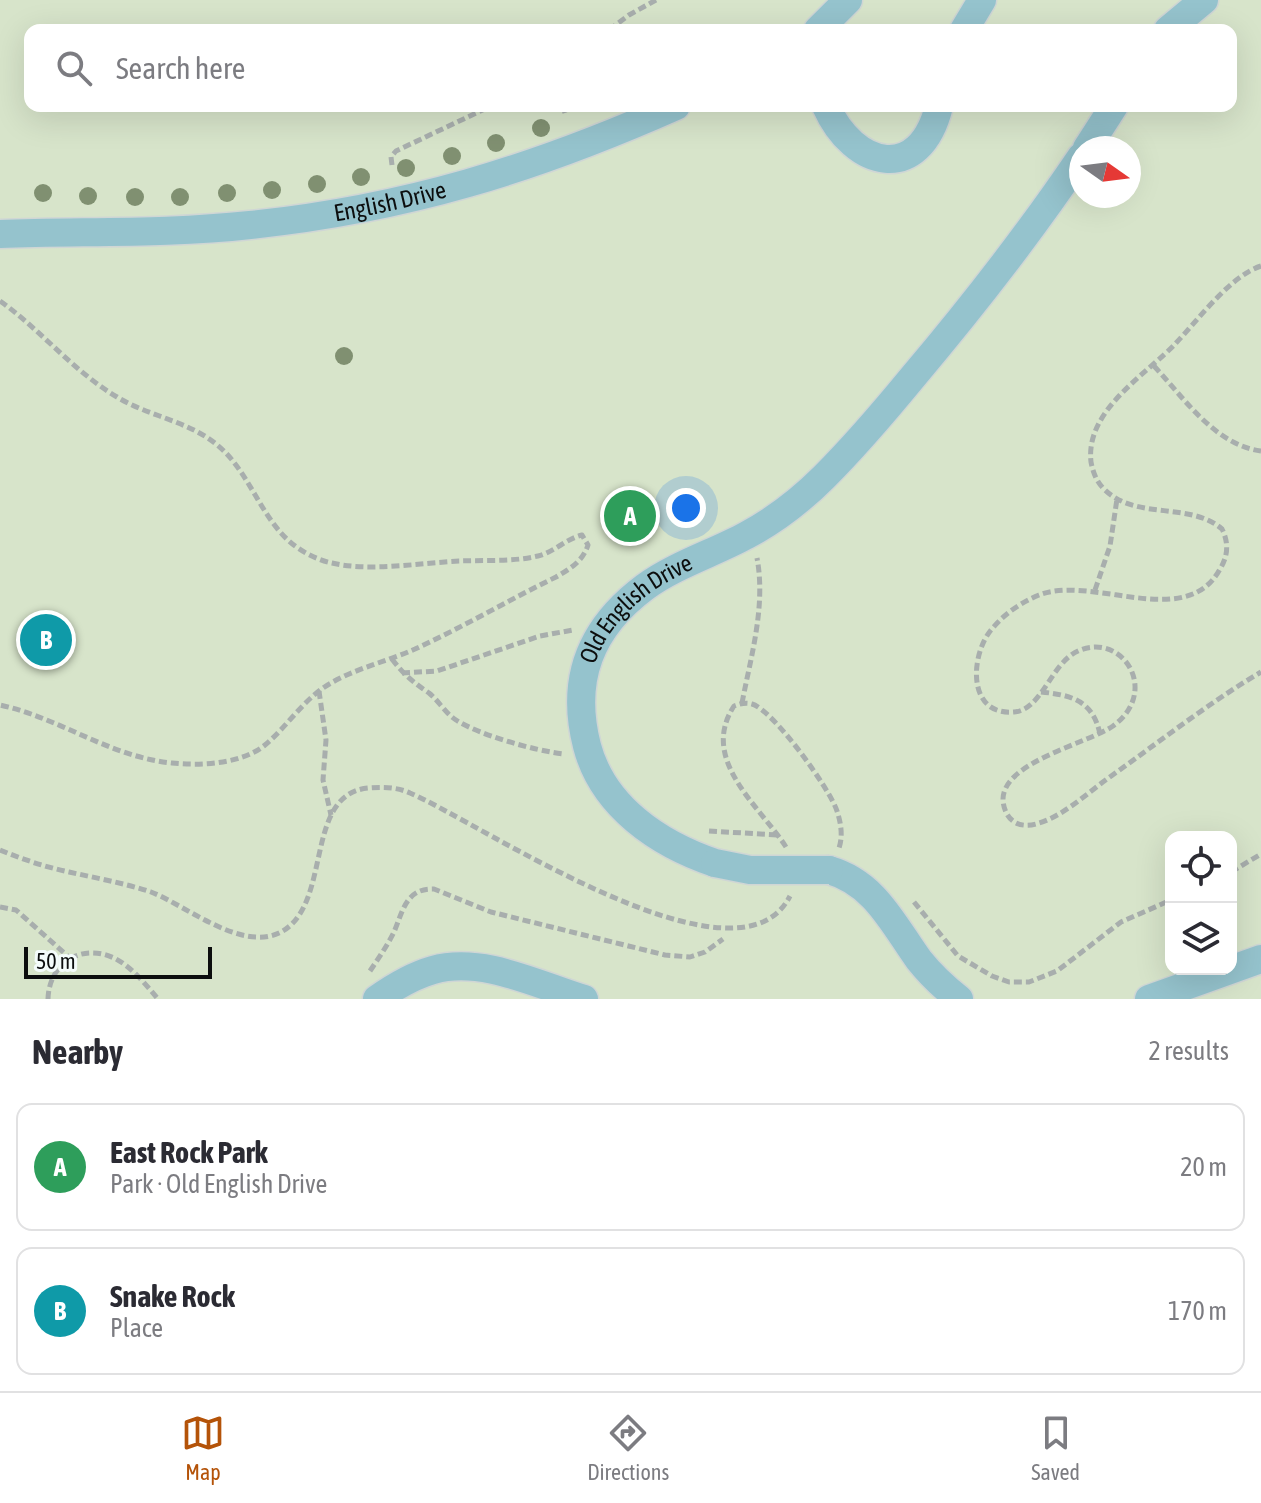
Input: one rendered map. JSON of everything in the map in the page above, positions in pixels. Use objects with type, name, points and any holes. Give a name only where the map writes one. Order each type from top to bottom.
[{"type":"street","points":[[824,24],[848,0]]},
{"type":"street","points":[[968,24],[982,0]]},
{"type":"street","points":[[1175,24],[1204,0]]},
{"type":"street","name":"English Drive","points":[[0,234],[189,230],[359,210],[506,174],[606,137],[662,112]]},
{"type":"street","points":[[829,112],[840,132],[855,148],[879,158],[894,159],[912,153],[925,141],[934,127],[938,112]]},
{"type":"street","points":[[1095,136],[1110,112]]},
{"type":"street","name":"Old English Drive","points":[[959,999],[919,959],[879,902],[853,880],[829,870],[750,870],[702,859],[636,820],[610,793],[589,754],[581,715],[581,681],[588,656],[602,630],[646,586],[750,533],[787,509],[859,441],[985,291],[1069,174]]},
{"type":"street","name":"English Drive","points":[[0,213],[91,231]]},
{"type":"street","points":[[1149,999],[1261,959]]},
{"type":"street","points":[[369,990],[434,969],[453,967],[508,975],[584,999]]},
{"type":"path","points":[[617,24],[656,0]]},
{"type":"path","points":[[392,165],[391,157],[396,151],[478,112]]},
{"type":"path","points":[[1261,266],[1240,276],[1154,366],[1125,388],[1108,408],[1091,444],[1093,472],[1105,490],[1117,499],[1127,504],[1179,512],[1214,522],[1222,529],[1227,549],[1218,574],[1199,590],[1184,597],[1148,600],[1095,590],[1047,592],[1007,613],[990,631],[981,647],[975,678],[979,691],[984,700],[1002,711],[1025,710],[1067,658],[1080,650],[1100,648],[1117,655],[1129,664],[1135,677],[1136,689],[1125,713],[1116,723],[1100,734],[1046,756],[1012,779],[1003,797],[1005,814],[1012,822],[1027,826],[1056,815],[1261,672]]},
{"type":"path","points":[[0,301],[25,319],[75,367],[116,397],[192,429],[216,444],[239,470],[289,541],[310,555],[350,566],[517,559],[545,554],[582,535],[588,545],[585,554],[573,567],[447,634],[319,690],[257,751],[230,760],[168,763],[117,750],[40,716],[0,705]]},
{"type":"path","points":[[1154,366],[1214,430],[1240,445],[1261,451]]},
{"type":"path","points":[[1095,590],[1110,546],[1117,499]]},
{"type":"path","points":[[742,703],[757,629],[759,601],[760,576],[750,533]]},
{"type":"path","points":[[402,673],[437,671],[540,636],[581,629],[602,630]]},
{"type":"path","points":[[392,659],[402,673],[442,704],[459,722],[542,750],[589,754]]},
{"type":"path","points":[[319,690],[326,740],[323,780],[331,815]]},
{"type":"path","points":[[1041,692],[1066,697],[1088,707],[1097,721],[1100,734]]},
{"type":"path","points":[[790,859],[778,835],[739,786],[726,760],[723,730],[734,706],[742,703],[756,705],[776,722],[816,774],[837,809],[841,841],[829,870]]},
{"type":"path","points":[[0,850],[66,872],[150,892],[232,932],[262,937],[279,933],[304,910],[331,815],[349,794],[362,788],[391,788],[408,792],[564,883]]},
{"type":"path","points":[[702,859],[696,838],[707,831],[778,835]]},
{"type":"path","points":[[1237,868],[1261,854]]},
{"type":"path","points":[[784,912],[791,887]]},
{"type":"path","points":[[369,990],[408,899],[424,888],[521,921],[665,955],[690,957],[705,952],[723,939]]},
{"type":"path","points":[[907,893],[958,956],[1009,982],[1029,982],[1057,971],[1121,922],[1165,903]]},
{"type":"path","points":[[0,907],[16,910],[71,959]]},
{"type":"path","points":[[756,933],[775,922]]},
{"type":"path","points":[[711,938],[732,938]]},
{"type":"path","points":[[48,999],[53,974],[71,959],[97,953],[119,960],[158,999]]},
{"type":"green space","points":[[0,0],[1261,0],[1261,999],[0,999]]},
{"type":"place","name":"East Rock Park","points":[[630,516]]},
{"type":"place","name":"Snake Rock","points":[[46,640]]}]
